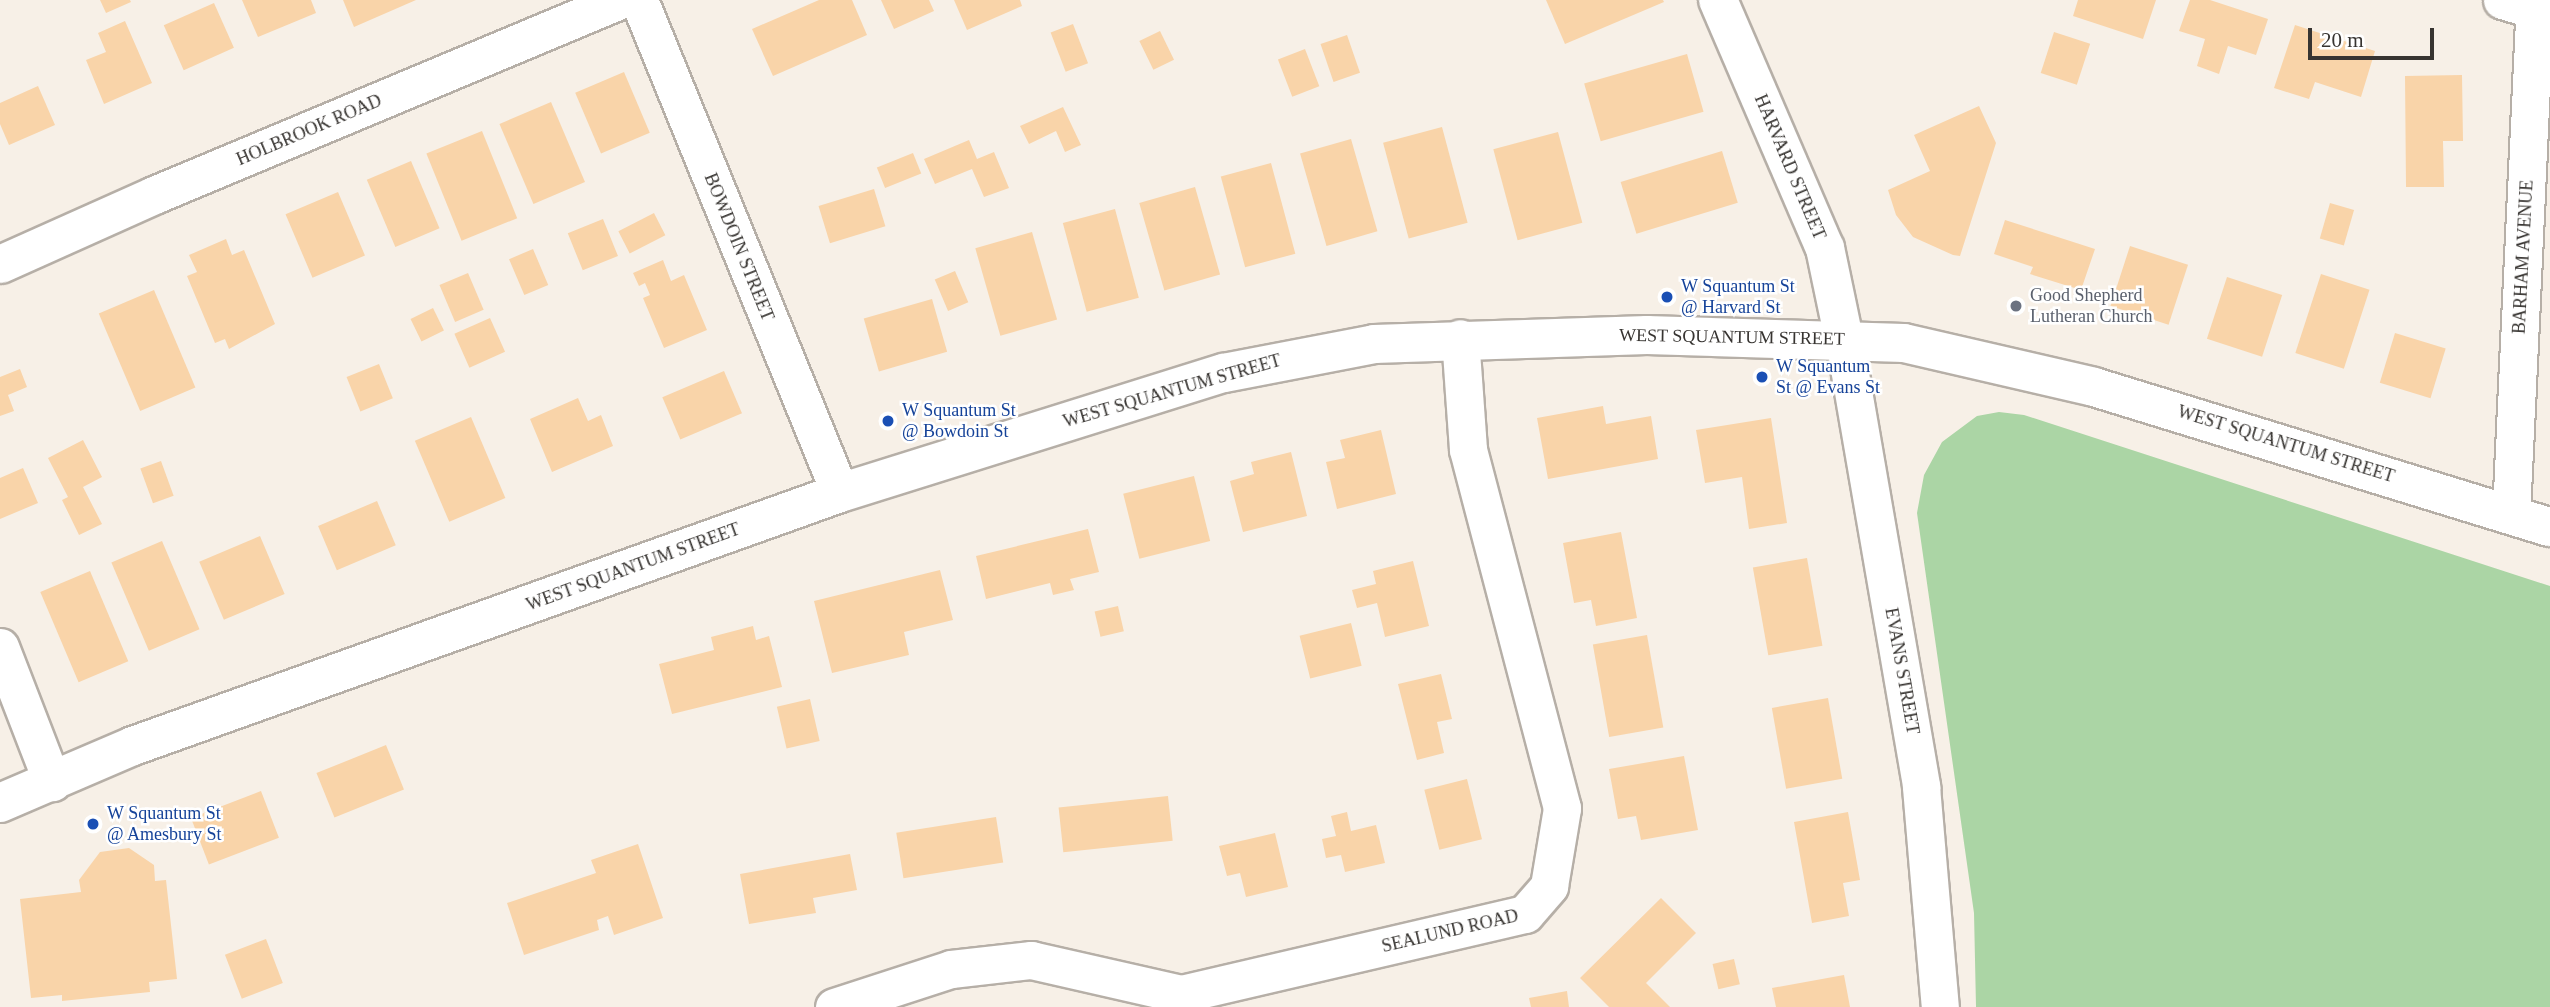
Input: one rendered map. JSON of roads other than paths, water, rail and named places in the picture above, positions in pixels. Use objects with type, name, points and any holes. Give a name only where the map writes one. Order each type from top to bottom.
[{"type":"main road","name":"HARVARD STREET","points":[[1718,0],[1825,248],[1843,338]]},
{"type":"main road","name":"WEST SQUANTUM STREET","points":[[0,803],[133,746],[840,493],[1248,367],[1335,348],[1460,338],[1843,338],[1938,350],[2094,387],[2550,527]]},
{"type":"street","name":"HOLBROOK ROAD","points":[[0,264],[153,195],[620,0]]},
{"type":"street","name":"BOWDOIN STREET","points":[[639,0],[840,493]]},
{"type":"street","name":"BARHAM AVENUE","points":[[2511,514],[2530,6]]},
{"type":"street","name":"SEALUND ROAD","points":[[834,1007],[951,969],[1031,960],[1181,994],[1525,914],[1549,886],[1562,808],[1468,449],[1460,338]]},
{"type":"street","name":"EVANS STREET","points":[[1843,338],[1921,787],[1940,1007]]},
{"type":"street","points":[[0,647],[52,782]]},
{"type":"place","name":"W Squantum St @ Harvard St","points":[[1667,297]]},
{"type":"place","name":"Good Shepherd Lutheran Church","points":[[2016,306]]},
{"type":"place","name":"W Squantum St @ Evans St","points":[[1762,377]]},
{"type":"place","name":"W Squantum St @ Bowdoin St","points":[[888,421]]},
{"type":"place","name":"W Squantum St @ Amesbury St","points":[[93,824]]}]
